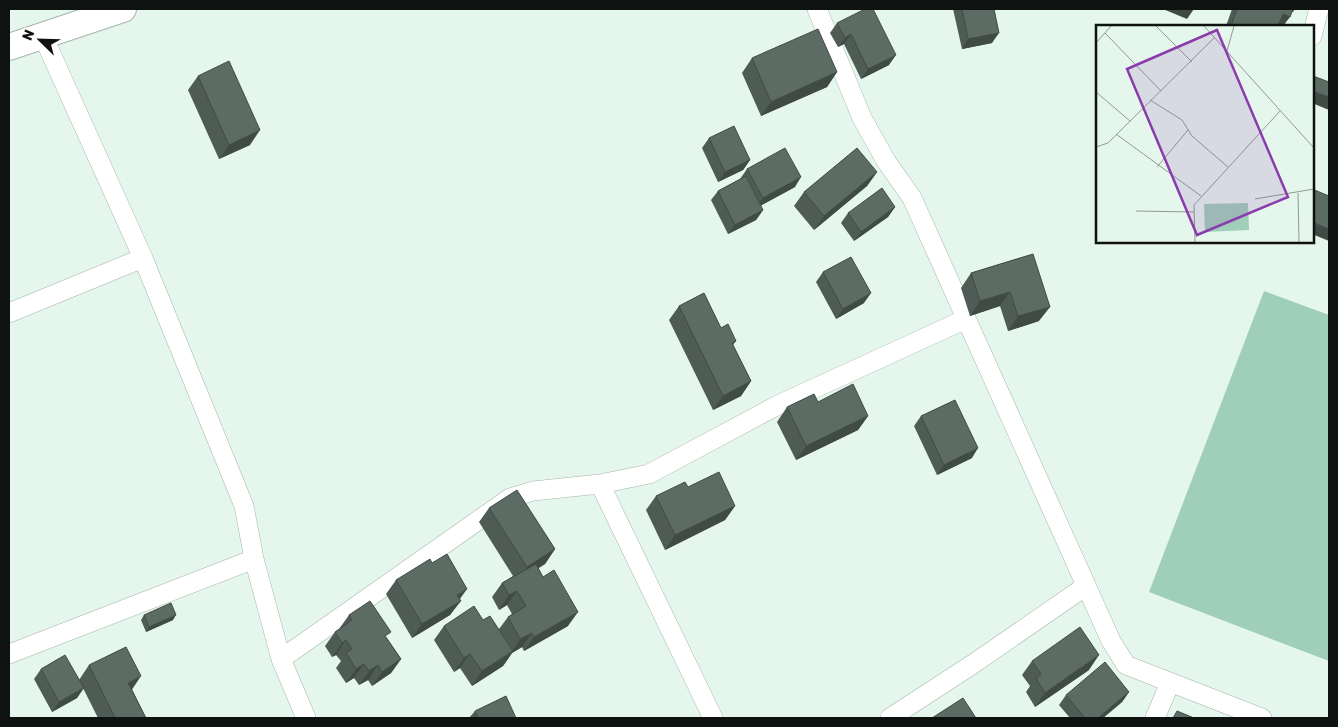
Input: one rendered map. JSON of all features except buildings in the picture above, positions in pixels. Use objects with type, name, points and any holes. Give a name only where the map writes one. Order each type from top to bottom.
[{"type":"main road","points":[[9,47],[123,9]]},
{"type":"street","points":[[817,9],[862,118],[886,161],[912,198],[1111,641],[1126,665],[1170,684],[1262,718]]},
{"type":"street","points":[[1313,32],[1319,9]]},
{"type":"street","points":[[43,36],[143,258],[244,506],[254,559],[281,659],[306,718]]},
{"type":"street","points":[[9,313],[143,258]]},
{"type":"street","points":[[281,659],[510,498],[534,491],[600,484],[649,474],[778,405],[966,319]]},
{"type":"street","points":[[600,484],[714,718]]},
{"type":"street","points":[[9,654],[254,559]]},
{"type":"street","points":[[890,718],[973,664],[1086,586]]},
{"type":"street","points":[[1155,718],[1170,684]]},
{"type":"green space","points":[[1264,291],[1329,315],[1329,661],[1149,592]]}]
